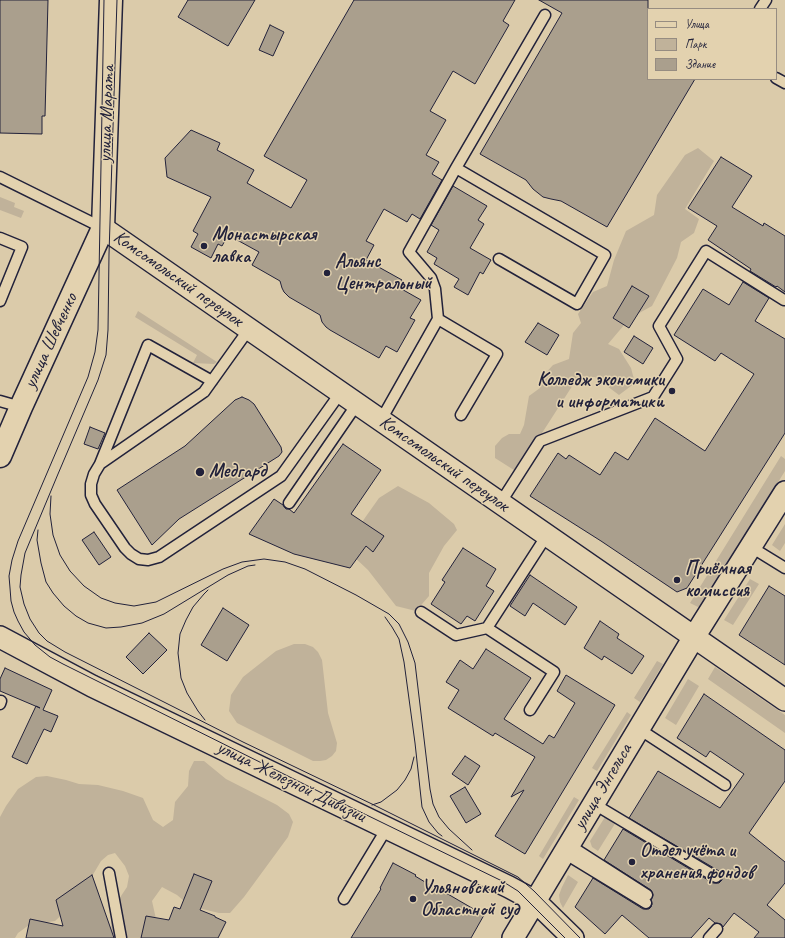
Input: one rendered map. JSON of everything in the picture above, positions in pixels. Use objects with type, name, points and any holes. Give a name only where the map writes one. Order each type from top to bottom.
[{"type":"street","name":"улица Марата","points":[[103,228],[110,0]]},
{"type":"street","name":"Комсомольский переулок","points":[[103,228],[785,700]]},
{"type":"street","name":"улица Шевченко","points":[[0,456],[103,228]]},
{"type":"street","name":"улица Энгельса","points":[[513,938],[694,637],[785,492]]},
{"type":"street","name":"улица Железной Дивизии","points":[[0,637],[92,686],[509,887],[535,901],[573,938]]},
{"type":"lane","points":[[381,420],[402,385],[438,318],[435,289],[431,278],[409,252],[545,15]]},
{"type":"lane","points":[[456,168],[605,255],[577,304],[499,259]]},
{"type":"lane","points":[[0,177],[103,228]]},
{"type":"lane","points":[[0,238],[22,247],[0,301]]},
{"type":"lane","points":[[500,502],[540,441],[653,397],[677,360],[659,326],[706,251],[784,300]]},
{"type":"lane","points":[[438,318],[497,354],[461,415]]},
{"type":"lane","points":[[100,464],[204,392],[249,329]]},
{"type":"lane","points":[[212,381],[148,345],[100,464],[94,474],[91,484],[91,495],[95,504],[125,548],[139,559],[148,560],[158,556],[281,476],[349,398]]},
{"type":"lane","points":[[290,503],[349,398]]},
{"type":"lane","points":[[0,401],[21,407]]},
{"type":"lane","points":[[421,612],[456,635],[487,628],[547,535]]},
{"type":"lane","points":[[751,547],[785,568]]},
{"type":"lane","points":[[487,628],[554,672],[530,710]]},
{"type":"lane","points":[[639,728],[725,785]]},
{"type":"lane","points":[[594,804],[716,877]]},
{"type":"lane","points":[[344,899],[387,828]]},
{"type":"lane","points":[[566,849],[646,899]]},
{"type":"lane","points":[[109,873],[121,938]]},
{"type":"lane","points":[[709,938],[717,929]]},
{"type":"green space","points":[[698,148],[714,161],[685,209],[699,219],[694,233],[681,242],[677,258],[652,306],[630,318],[608,344],[619,349],[631,368],[635,383],[619,395],[595,377],[578,377],[517,472],[495,458],[495,446],[502,438],[509,434],[520,434],[524,425],[529,396],[540,388],[541,378],[553,365],[569,359],[573,333],[581,323],[578,314],[593,292],[607,286],[614,260],[626,231],[654,215],[657,195],[685,155]]},
{"type":"green space","points":[[0,197],[15,203],[14,207],[24,211],[21,218],[0,210]]},
{"type":"green space","points":[[138,311],[217,362],[214,364],[193,363],[197,355],[135,317]]},
{"type":"green space","points":[[781,456],[785,459],[785,471],[701,607],[690,603]]},
{"type":"green space","points":[[398,486],[429,503],[454,524],[457,530],[444,546],[429,573],[429,596],[416,611],[396,606],[368,570],[352,555],[350,539],[379,498]]},
{"type":"green space","points":[[785,524],[785,543],[780,551],[772,545]]},
{"type":"green space","points":[[750,579],[759,584],[733,625],[724,620]]},
{"type":"green space","points":[[294,644],[305,644],[313,647],[318,652],[322,660],[328,713],[337,743],[336,751],[326,760],[313,761],[237,723],[229,711],[231,695],[243,677],[276,651]]},
{"type":"green space","points":[[657,661],[663,664],[640,702],[634,698]]},
{"type":"green space","points":[[715,667],[785,715],[785,733],[708,679]]},
{"type":"green space","points":[[688,679],[699,686],[676,725],[665,718]]},
{"type":"green space","points":[[627,712],[631,715],[597,771],[592,768]]},
{"type":"green space","points":[[194,761],[204,761],[226,779],[277,805],[289,814],[293,822],[288,837],[244,897],[230,913],[219,913],[190,906],[177,895],[162,887],[152,901],[158,928],[162,938],[112,938],[112,912],[127,887],[129,876],[125,866],[115,853],[108,855],[101,861],[78,900],[55,921],[29,925],[18,933],[15,938],[0,938],[0,817],[18,789],[36,777],[47,776],[79,784],[98,785],[123,791],[143,798],[153,820],[163,827],[173,820],[175,802],[188,786],[189,771]]},
{"type":"green space","points":[[574,797],[579,800],[543,859],[539,856]]},
{"type":"green space","points":[[605,817],[616,822],[598,851],[592,847],[590,841]]},
{"type":"green space","points":[[568,875],[578,882],[563,908],[559,895]]},
{"type":"building","points":[[0,0],[48,0],[45,116],[42,116],[42,134],[0,133]]},
{"type":"building","points":[[188,0],[255,0],[228,46],[178,17]]},
{"type":"building","points":[[354,0],[515,0],[503,21],[509,25],[475,84],[453,71],[430,111],[446,120],[426,155],[439,162],[432,174],[442,180],[420,219],[412,214],[407,222],[384,209],[366,241],[374,245],[366,260],[402,280],[398,287],[421,300],[410,318],[415,320],[397,352],[386,346],[379,358],[330,330],[322,322],[320,315],[289,297],[284,292],[280,281],[252,265],[259,252],[228,235],[222,246],[218,244],[211,258],[191,247],[198,234],[193,231],[211,197],[167,177],[165,158],[191,130],[220,143],[217,150],[254,170],[247,183],[291,208],[307,180],[264,156]]},
{"type":"building","points":[[539,0],[648,0],[647,80],[694,80],[607,227],[561,201],[543,197],[533,189],[526,180],[480,154],[562,13]]},
{"type":"building","points":[[270,25],[284,32],[273,56],[259,50]]},
{"type":"building","points":[[721,157],[752,176],[732,207],[763,226],[764,223],[785,236],[785,292],[750,271],[751,269],[708,240],[717,226],[688,208]]},
{"type":"building","points":[[453,186],[487,206],[478,220],[484,224],[470,248],[491,260],[483,274],[480,272],[468,295],[454,287],[459,279],[434,264],[437,258],[427,252],[439,230],[431,225]]},
{"type":"building","points":[[743,282],[769,298],[755,321],[785,339],[785,433],[687,588],[677,592],[530,496],[558,453],[566,459],[569,455],[600,475],[615,452],[628,460],[655,418],[705,451],[754,374],[721,353],[715,361],[674,335],[703,289],[729,305]]},
{"type":"building","points":[[632,286],[649,296],[629,328],[613,318]]},
{"type":"building","points":[[538,323],[559,335],[547,355],[525,342]]},
{"type":"building","points":[[634,336],[653,348],[643,364],[624,352]]},
{"type":"building","name":"Медгард","points":[[242,397],[254,404],[281,447],[282,452],[279,456],[179,519],[152,545],[117,490],[185,446],[235,400]]},
{"type":"building","points":[[90,427],[105,433],[98,449],[84,444]]},
{"type":"building","points":[[343,444],[381,470],[351,514],[384,536],[373,552],[366,546],[350,568],[294,554],[249,534],[274,499],[286,509],[289,509],[294,513]]},
{"type":"building","points":[[94,532],[111,557],[99,565],[82,540]]},
{"type":"building","points":[[463,548],[496,569],[486,586],[494,591],[475,621],[467,616],[461,624],[431,604],[445,582],[442,580]]},
{"type":"building","points":[[530,575],[577,607],[565,625],[533,603],[525,616],[510,606]]},
{"type":"building","points":[[769,586],[785,596],[785,665],[739,635]]},
{"type":"building","points":[[223,608],[249,625],[227,661],[201,645]]},
{"type":"building","points":[[600,621],[619,634],[617,638],[644,656],[632,674],[604,656],[602,660],[584,648]]},
{"type":"building","points":[[149,633],[167,650],[143,674],[126,657]]},
{"type":"building","points":[[486,649],[531,678],[504,719],[543,744],[549,735],[554,738],[575,703],[557,691],[566,675],[615,705],[525,854],[495,836],[524,790],[511,797],[535,757],[495,733],[493,736],[448,708],[459,690],[446,682],[460,660],[473,669]]},
{"type":"building","points":[[5,668],[52,690],[43,710],[58,716],[51,732],[44,729],[27,764],[12,757],[36,706],[0,691],[0,679]]},
{"type":"building","points":[[704,694],[785,750],[785,781],[749,833],[785,862],[785,883],[767,905],[785,920],[785,938],[754,938],[759,932],[734,913],[723,927],[721,924],[715,923],[709,918],[691,938],[649,938],[622,915],[605,934],[575,907],[593,878],[643,909],[649,909],[652,904],[651,900],[653,895],[651,890],[604,860],[623,829],[713,883],[719,883],[722,880],[722,874],[719,871],[629,818],[658,771],[720,808],[744,774],[710,751],[706,757],[677,738]]},
{"type":"building","points":[[465,756],[480,766],[468,785],[452,774]]},
{"type":"building","points":[[465,787],[481,814],[466,823],[450,796]]},
{"type":"building","name":"Ульяновский Областной суд","points":[[393,863],[484,915],[471,938],[351,938],[381,889],[380,888]]},
{"type":"building","points":[[194,874],[212,881],[200,910],[226,922],[218,938],[141,938],[146,916],[169,920],[174,907],[180,909]]},
{"type":"building","points":[[92,875],[114,938],[26,938],[30,919],[63,926],[56,900]]},
{"type":"tram line","points":[[104,0],[98,330],[95,352],[88,377],[18,541],[12,560],[9,576],[11,601],[18,621],[24,632],[35,645],[50,657],[63,664],[502,881],[518,891],[565,938]]},
{"type":"tram line","points":[[117,0],[108,330],[106,355],[98,380],[25,553],[20,587],[24,604],[30,619],[39,633],[47,641],[65,652],[243,742],[518,877],[534,891],[580,938]]},
{"type":"tram line","points":[[51,496],[50,514],[53,535],[60,555],[70,571],[84,586],[101,598],[115,603],[134,606],[156,602],[223,569],[242,562],[264,559],[285,562],[305,569],[389,614],[399,624],[408,642],[415,663],[433,804],[439,817],[449,829],[472,850]]},
{"type":"tram line","points":[[38,530],[37,540],[41,563],[46,582],[53,593],[64,606],[76,616],[88,623],[106,628],[142,623],[164,614],[228,575],[248,566],[255,565]]},
{"type":"tram line","points":[[205,720],[187,693],[181,678],[178,653],[180,634],[186,620],[193,607],[208,590]]},
{"type":"tram line","points":[[385,617],[399,639],[404,662],[422,807],[429,822],[442,836]]},
{"type":"tram line","points":[[372,805],[381,802],[397,790],[411,769],[414,757]]},
{"type":"place","name":"Монастырская лавка","points":[[204,246]]},
{"type":"place","name":"Альянс Центральный","points":[[327,273]]},
{"type":"place","name":"Колледж экономики и информатики","points":[[672,391]]},
{"type":"place","name":"Медгард","points":[[200,472]]},
{"type":"place","name":"Приёмная комиссия","points":[[677,580]]},
{"type":"place","name":"Отдел учёта и хранения фондов","points":[[632,862]]},
{"type":"place","name":"Ульяновский Областной суд","points":[[413,899]]}]
